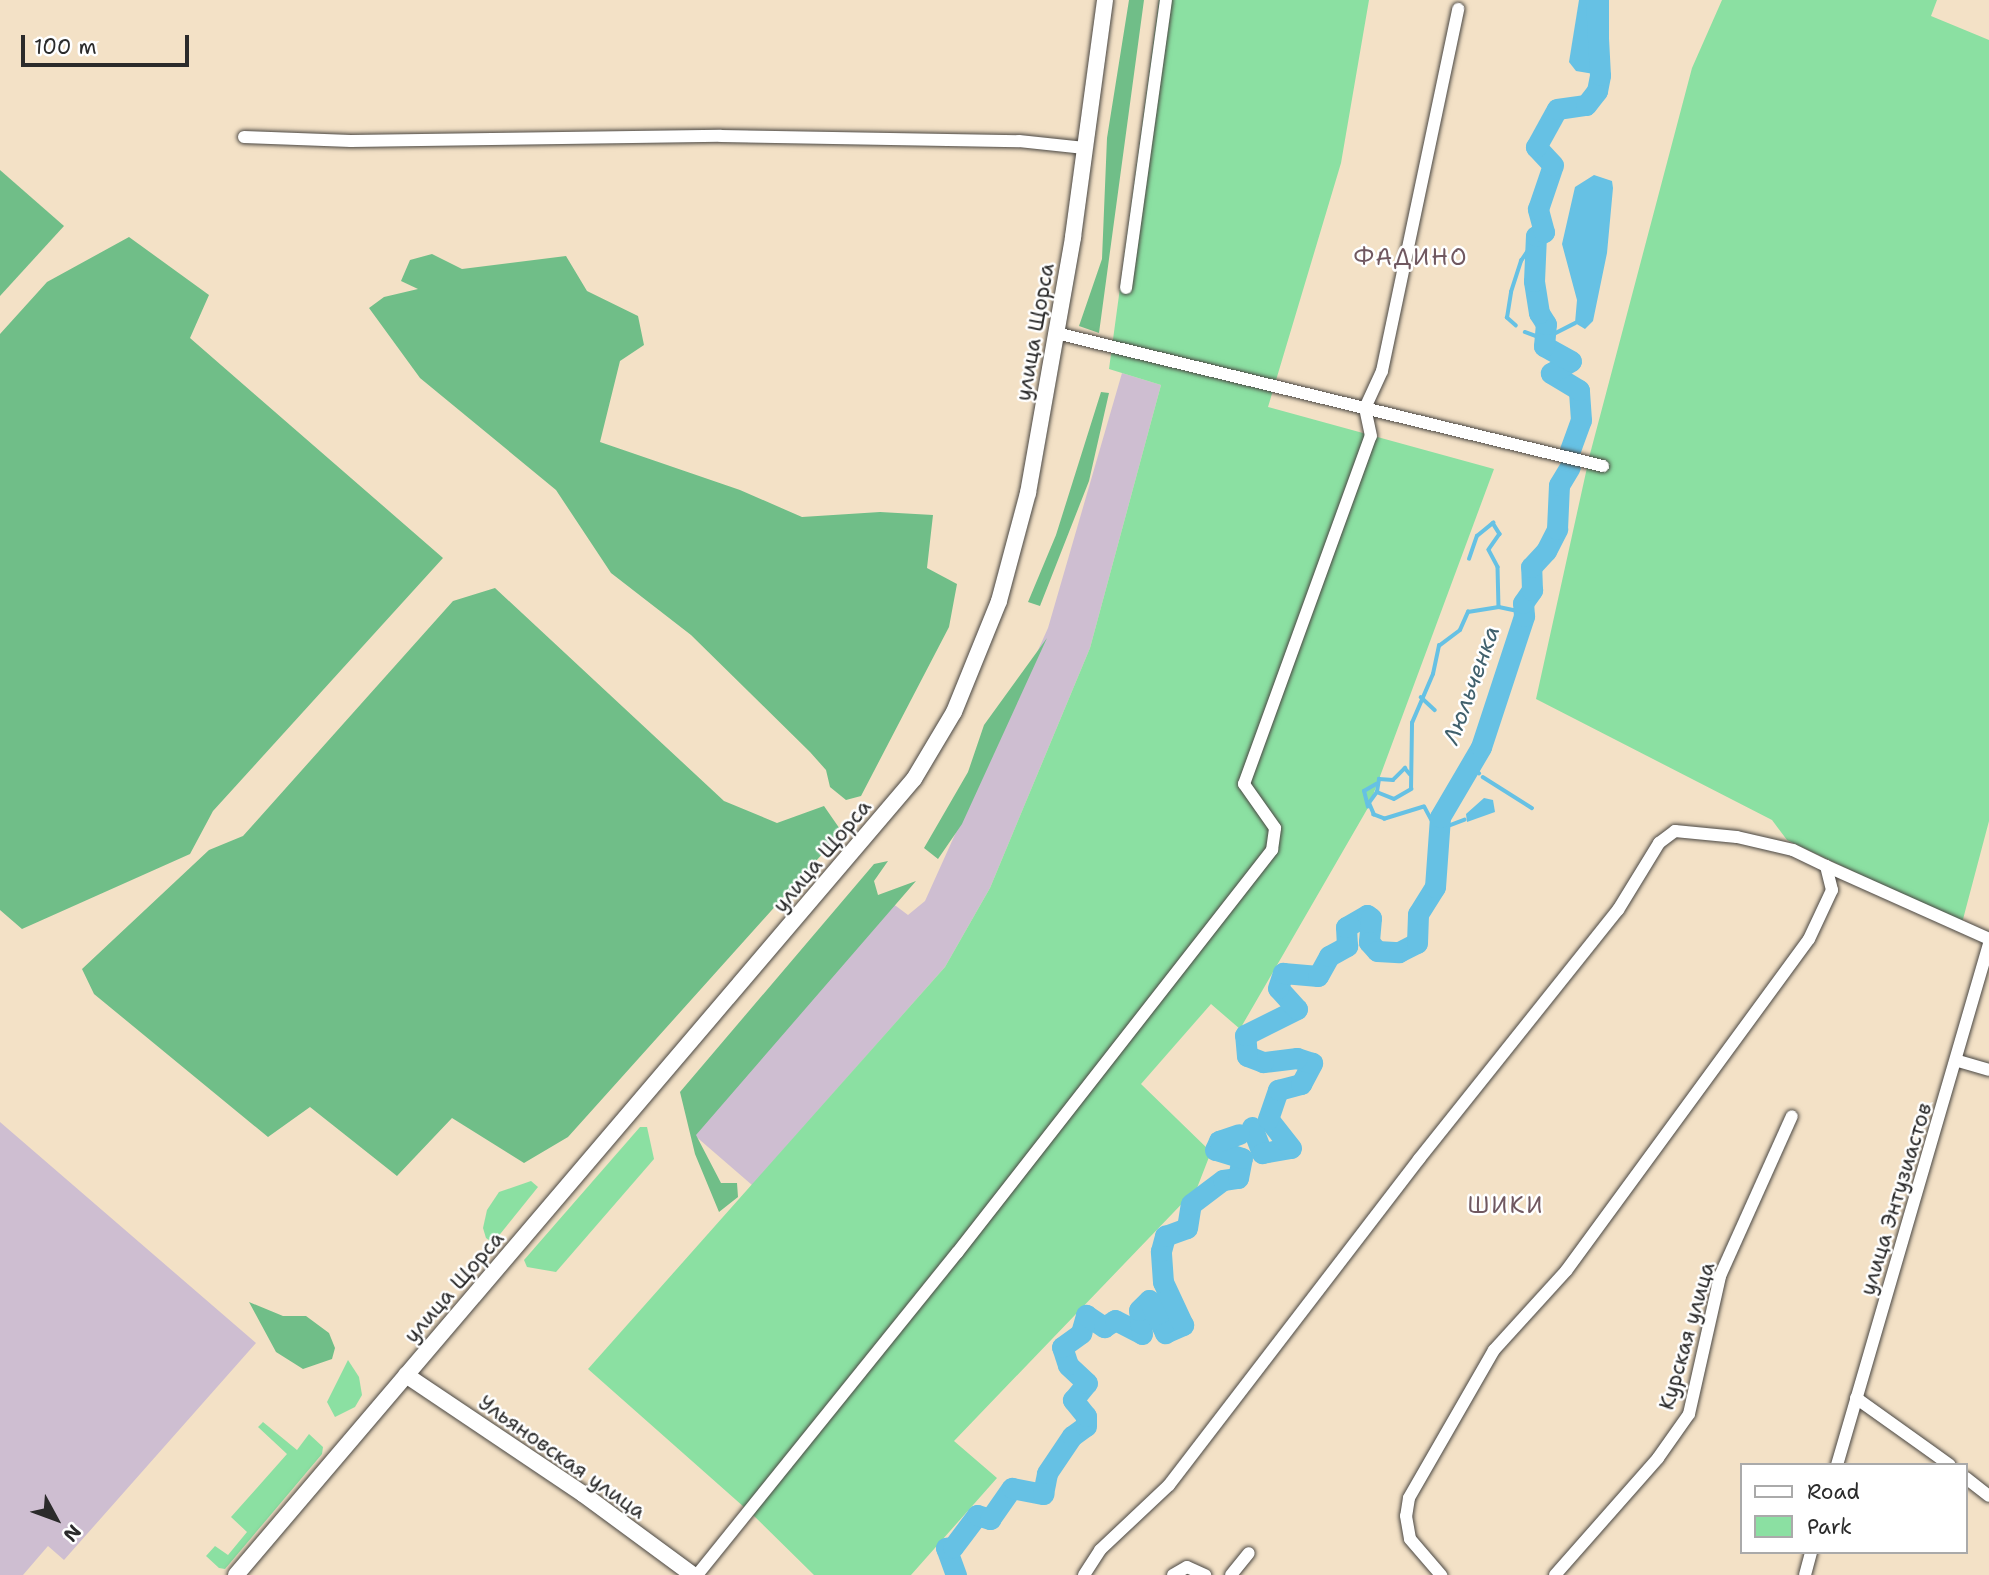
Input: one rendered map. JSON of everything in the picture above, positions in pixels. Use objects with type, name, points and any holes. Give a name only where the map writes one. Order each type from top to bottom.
[{"type":"main road","name":"улица Щорса","points":[[236,1575],[914,779],[954,712],[999,601],[1028,493],[1085,148],[1105,0]]},
{"type":"main road","name":"Ульяновская улица","points":[[406,1375],[583,1494],[695,1575]]},
{"type":"street","points":[[1126,288],[1166,0]]},
{"type":"street","points":[[695,1575],[932,1285],[1272,850],[1275,828],[1244,784],[1371,436],[1365,408],[1382,370],[1458,9]]},
{"type":"street","points":[[244,137],[351,141],[728,136],[1019,141],[1085,148]]},
{"type":"street","points":[[1056,332],[1603,466]]},
{"type":"street","points":[[1084,1575],[1100,1550],[1169,1485],[1419,1159],[1618,910],[1658,843],[1675,831],[1737,837],[1793,850],[1989,939]]},
{"type":"street","points":[[1441,1575],[1410,1539],[1406,1516],[1409,1498],[1494,1350],[1566,1271],[1695,1088],[1809,939],[1832,890],[1826,866]]},
{"type":"street","name":"улица Энтузиастов","points":[[1837,1463],[1958,1061],[1989,944]]},
{"type":"street","points":[[1958,1061],[1989,1070]]},
{"type":"street","name":"Курская улица","points":[[1555,1575],[1658,1458],[1689,1414],[1720,1276],[1792,1116]]},
{"type":"street","points":[[1856,1398],[1947,1463]]},
{"type":"street","points":[[1968,1480],[1989,1496]]},
{"type":"street","points":[[1231,1575],[1248,1553]]},
{"type":"street","points":[[1805,1575],[1810,1554]]},
{"type":"street","points":[[1173,1575],[1187,1567],[1205,1575]]},
{"type":"shaded area","points":[[1122,373],[1161,385],[1090,648],[990,888],[945,967],[752,1185],[693,1134],[892,903],[908,915],[925,901],[1048,628]]},
{"type":"shaded area","points":[[0,1122],[256,1343],[64,1560],[48,1546],[23,1575],[0,1575]]},
{"type":"green space","points":[[1129,0],[1144,0],[1099,333],[1079,326],[1102,259],[1107,138]]},
{"type":"green space","points":[[1159,0],[1369,0],[1341,163],[1268,407],[1494,469],[1369,806],[1240,1029],[1211,1004],[1141,1084],[1211,1152],[1197,1188],[954,1441],[997,1478],[911,1575],[814,1575],[753,1515],[588,1369],[945,967],[990,888],[1090,648],[1161,385],[1109,369]]},
{"type":"green space","points":[[1722,0],[1937,0],[1931,16],[1989,40],[1989,821],[1962,923],[1787,840],[1772,820],[1536,699],[1590,454],[1692,68]]},
{"type":"green space","points":[[0,170],[64,226],[0,296]]},
{"type":"green space","points":[[129,237],[209,295],[190,338],[443,558],[213,811],[190,854],[22,929],[0,910],[0,334],[47,282]]},
{"type":"green space","points":[[432,254],[462,269],[566,256],[587,291],[638,316],[644,345],[620,361],[600,442],[740,490],[802,517],[880,512],[933,515],[927,568],[957,584],[949,627],[861,796],[846,800],[830,787],[826,770],[810,752],[691,635],[611,573],[556,490],[420,378],[369,308],[384,297],[418,289],[401,281],[410,260]]},
{"type":"green space","points":[[1101,392],[1109,393],[1089,481],[1040,606],[1028,602],[1056,535]]},
{"type":"green space","points":[[495,588],[724,801],[777,823],[824,806],[842,832],[568,1137],[524,1163],[452,1118],[397,1176],[310,1107],[268,1137],[94,994],[82,969],[209,850],[243,836],[453,601]]},
{"type":"green space","points":[[1047,638],[962,824],[938,859],[924,848],[968,772],[984,725]]},
{"type":"green space","points":[[888,861],[874,881],[878,895],[916,881],[696,1135],[721,1183],[737,1183],[738,1197],[719,1212],[695,1154],[680,1092],[874,864]]},
{"type":"green space","points":[[640,1127],[647,1127],[654,1159],[556,1272],[527,1267],[524,1260]]},
{"type":"green space","points":[[531,1181],[538,1187],[493,1243],[486,1238],[483,1228],[487,1210],[499,1192]]},
{"type":"green space","points":[[249,1302],[283,1316],[306,1316],[329,1333],[335,1348],[332,1359],[303,1369],[276,1352]]},
{"type":"green space","points":[[348,1360],[359,1377],[362,1395],[355,1407],[335,1417],[327,1402]]},
{"type":"green space","points":[[263,1422],[297,1450],[309,1434],[323,1447],[322,1454],[225,1569],[219,1568],[206,1556],[215,1546],[228,1555],[247,1532],[231,1517],[287,1454],[258,1427]]},
{"type":"water","points":[[1579,0],[1609,0],[1609,55],[1600,75],[1576,71],[1569,62]]},
{"type":"water","points":[[1594,175],[1612,181],[1613,188],[1607,253],[1593,321],[1585,329],[1575,323],[1577,300],[1562,244],[1575,187]]},
{"type":"water","points":[[1484,798],[1493,800],[1495,812],[1467,822],[1466,814]]},
{"type":"waterway","name":"Люльченка","points":[[1570,450],[1581,420],[1579,390],[1551,373],[1571,361],[1544,346],[1546,324],[1539,313],[1534,281],[1536,236],[1544,232],[1538,209],[1553,165],[1536,147],[1557,109],[1586,105],[1597,91],[1600,75],[1596,0]]},
{"type":"waterway","points":[[1516,326],[1507,318],[1511,292],[1521,261],[1536,239]]},
{"type":"waterway","points":[[1525,332],[1544,339],[1575,323]]},
{"type":"waterway","name":"Люльченка","points":[[1252,1127],[1262,1153],[1291,1148],[1268,1119],[1278,1090],[1301,1084],[1312,1063],[1297,1058],[1263,1062],[1247,1056],[1245,1035],[1297,1009],[1278,988],[1283,973],[1318,976],[1329,956],[1347,946],[1346,927],[1367,915],[1371,918],[1369,942],[1377,951],[1399,952],[1417,943],[1418,914],[1435,887],[1440,817],[1481,747],[1524,616],[1523,603],[1532,590],[1531,567],[1546,551],[1557,529],[1559,485],[1570,467]]},
{"type":"waterway","points":[[1469,559],[1477,536],[1493,523],[1500,534],[1489,550],[1498,567],[1499,607],[1523,612]]},
{"type":"waterway","points":[[1465,820],[1437,831],[1424,807],[1385,819],[1374,815],[1369,803],[1377,792],[1394,799],[1411,789],[1412,723],[1433,674],[1439,646],[1460,630],[1468,612],[1499,607]]},
{"type":"waterway","points":[[1421,697],[1435,710]]},
{"type":"waterway","points":[[1471,766],[1479,773]]},
{"type":"waterway","points":[[1377,792],[1379,779],[1393,780],[1405,768],[1410,774]]},
{"type":"waterway","points":[[1483,777],[1532,808]]},
{"type":"waterway","points":[[1368,807],[1364,791],[1376,784]]},
{"type":"waterway","name":"Люльченка","points":[[956,1575],[946,1548],[953,1547],[977,1515],[990,1519],[1012,1488],[1043,1494],[1047,1473],[1072,1436],[1086,1426],[1086,1416],[1073,1400],[1087,1383],[1068,1365],[1062,1347],[1081,1333],[1086,1315],[1104,1327],[1115,1320],[1142,1334],[1139,1310],[1149,1300],[1165,1333],[1183,1325],[1163,1282],[1161,1251],[1165,1236],[1187,1228],[1191,1204],[1223,1180],[1238,1178],[1242,1158],[1215,1150],[1219,1141],[1239,1134]]},
{"type":"district","name":"ФАДИНО","points":[[1411,257]]},
{"type":"district","name":"ШИКИ","points":[[1506,1205]]}]
